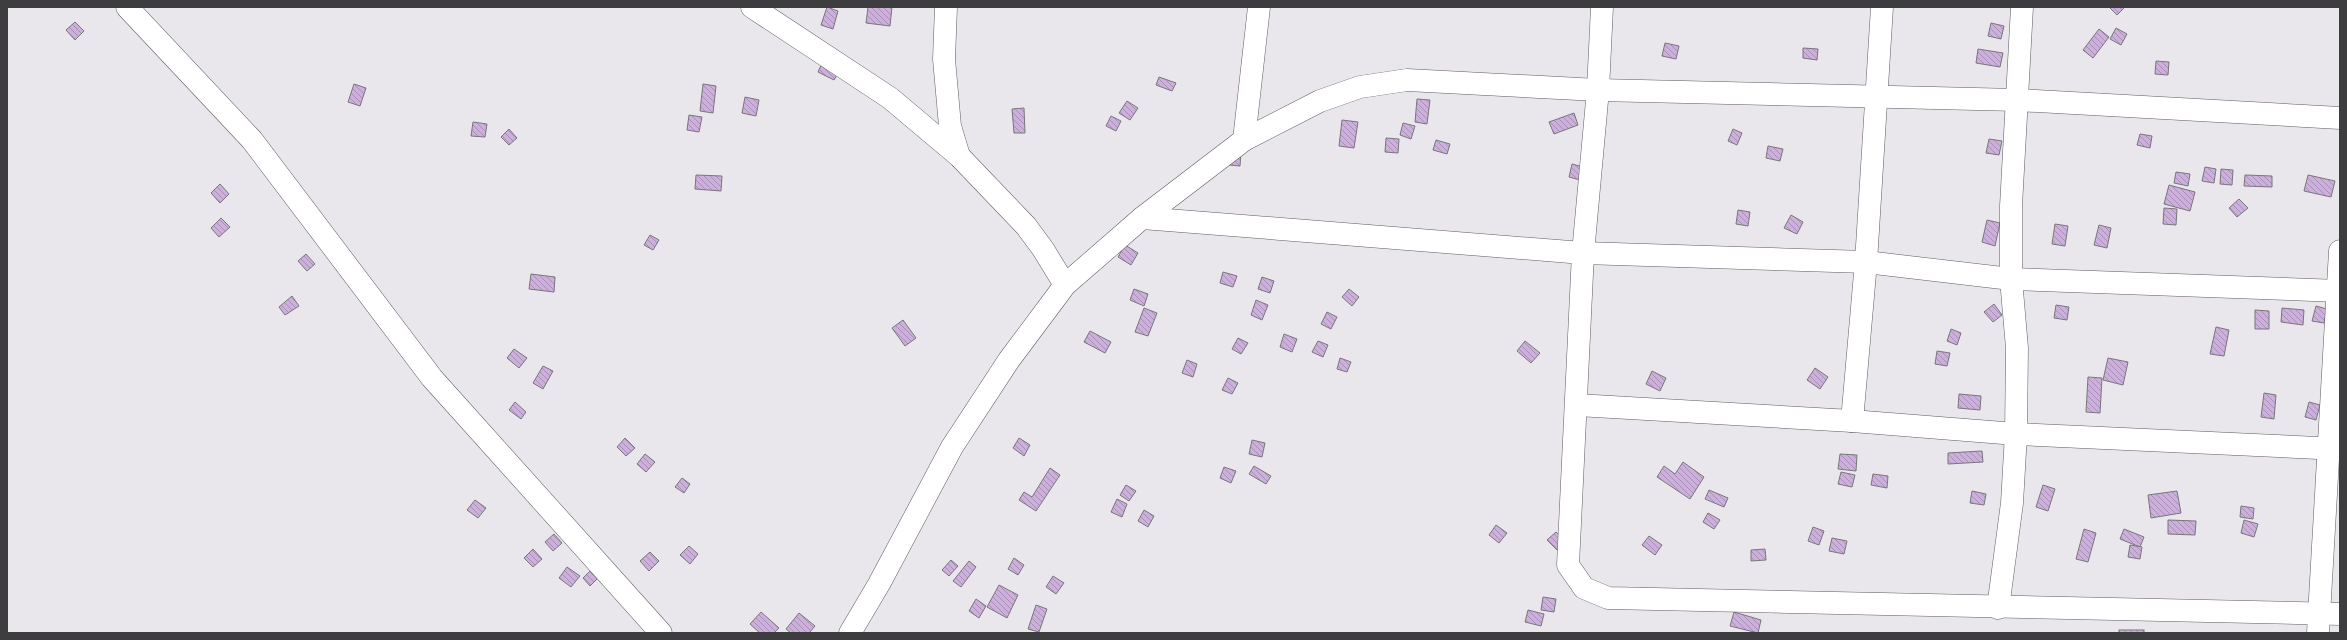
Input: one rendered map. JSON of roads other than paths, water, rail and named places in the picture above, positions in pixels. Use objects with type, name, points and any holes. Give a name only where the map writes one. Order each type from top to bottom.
[{"type":"street","points":[[127,7],[252,140],[432,378],[661,633]]},
{"type":"street","points":[[752,7],[890,98],[959,156],[1026,226],[1043,249],[1065,286]]},
{"type":"street","points":[[946,7],[944,59],[950,126],[959,156]]},
{"type":"street","points":[[1244,140],[1259,7]]},
{"type":"street","points":[[1602,7],[1598,90],[1583,253],[1577,404],[1568,565],[1584,588],[1608,598],[1998,608],[2318,623],[2340,614]]},
{"type":"street","points":[[1852,421],[1866,262],[1882,7]]},
{"type":"street","points":[[1998,608],[2012,503],[2016,434],[2017,348],[2011,279],[2011,206],[2022,7]]},
{"type":"street","points":[[850,633],[879,584],[952,447],[1009,360],[1065,286],[1142,218],[1244,140],[1320,101],[1360,87],[1407,80],[1598,90],[2017,100],[2340,118]]},
{"type":"street","points":[[1142,218],[1583,253],[1866,262],[2011,279],[2339,291]]},
{"type":"street","points":[[2318,623],[2334,449],[2340,251]]},
{"type":"street","points":[[1577,404],[1852,421],[2016,434],[2334,449]]}]
